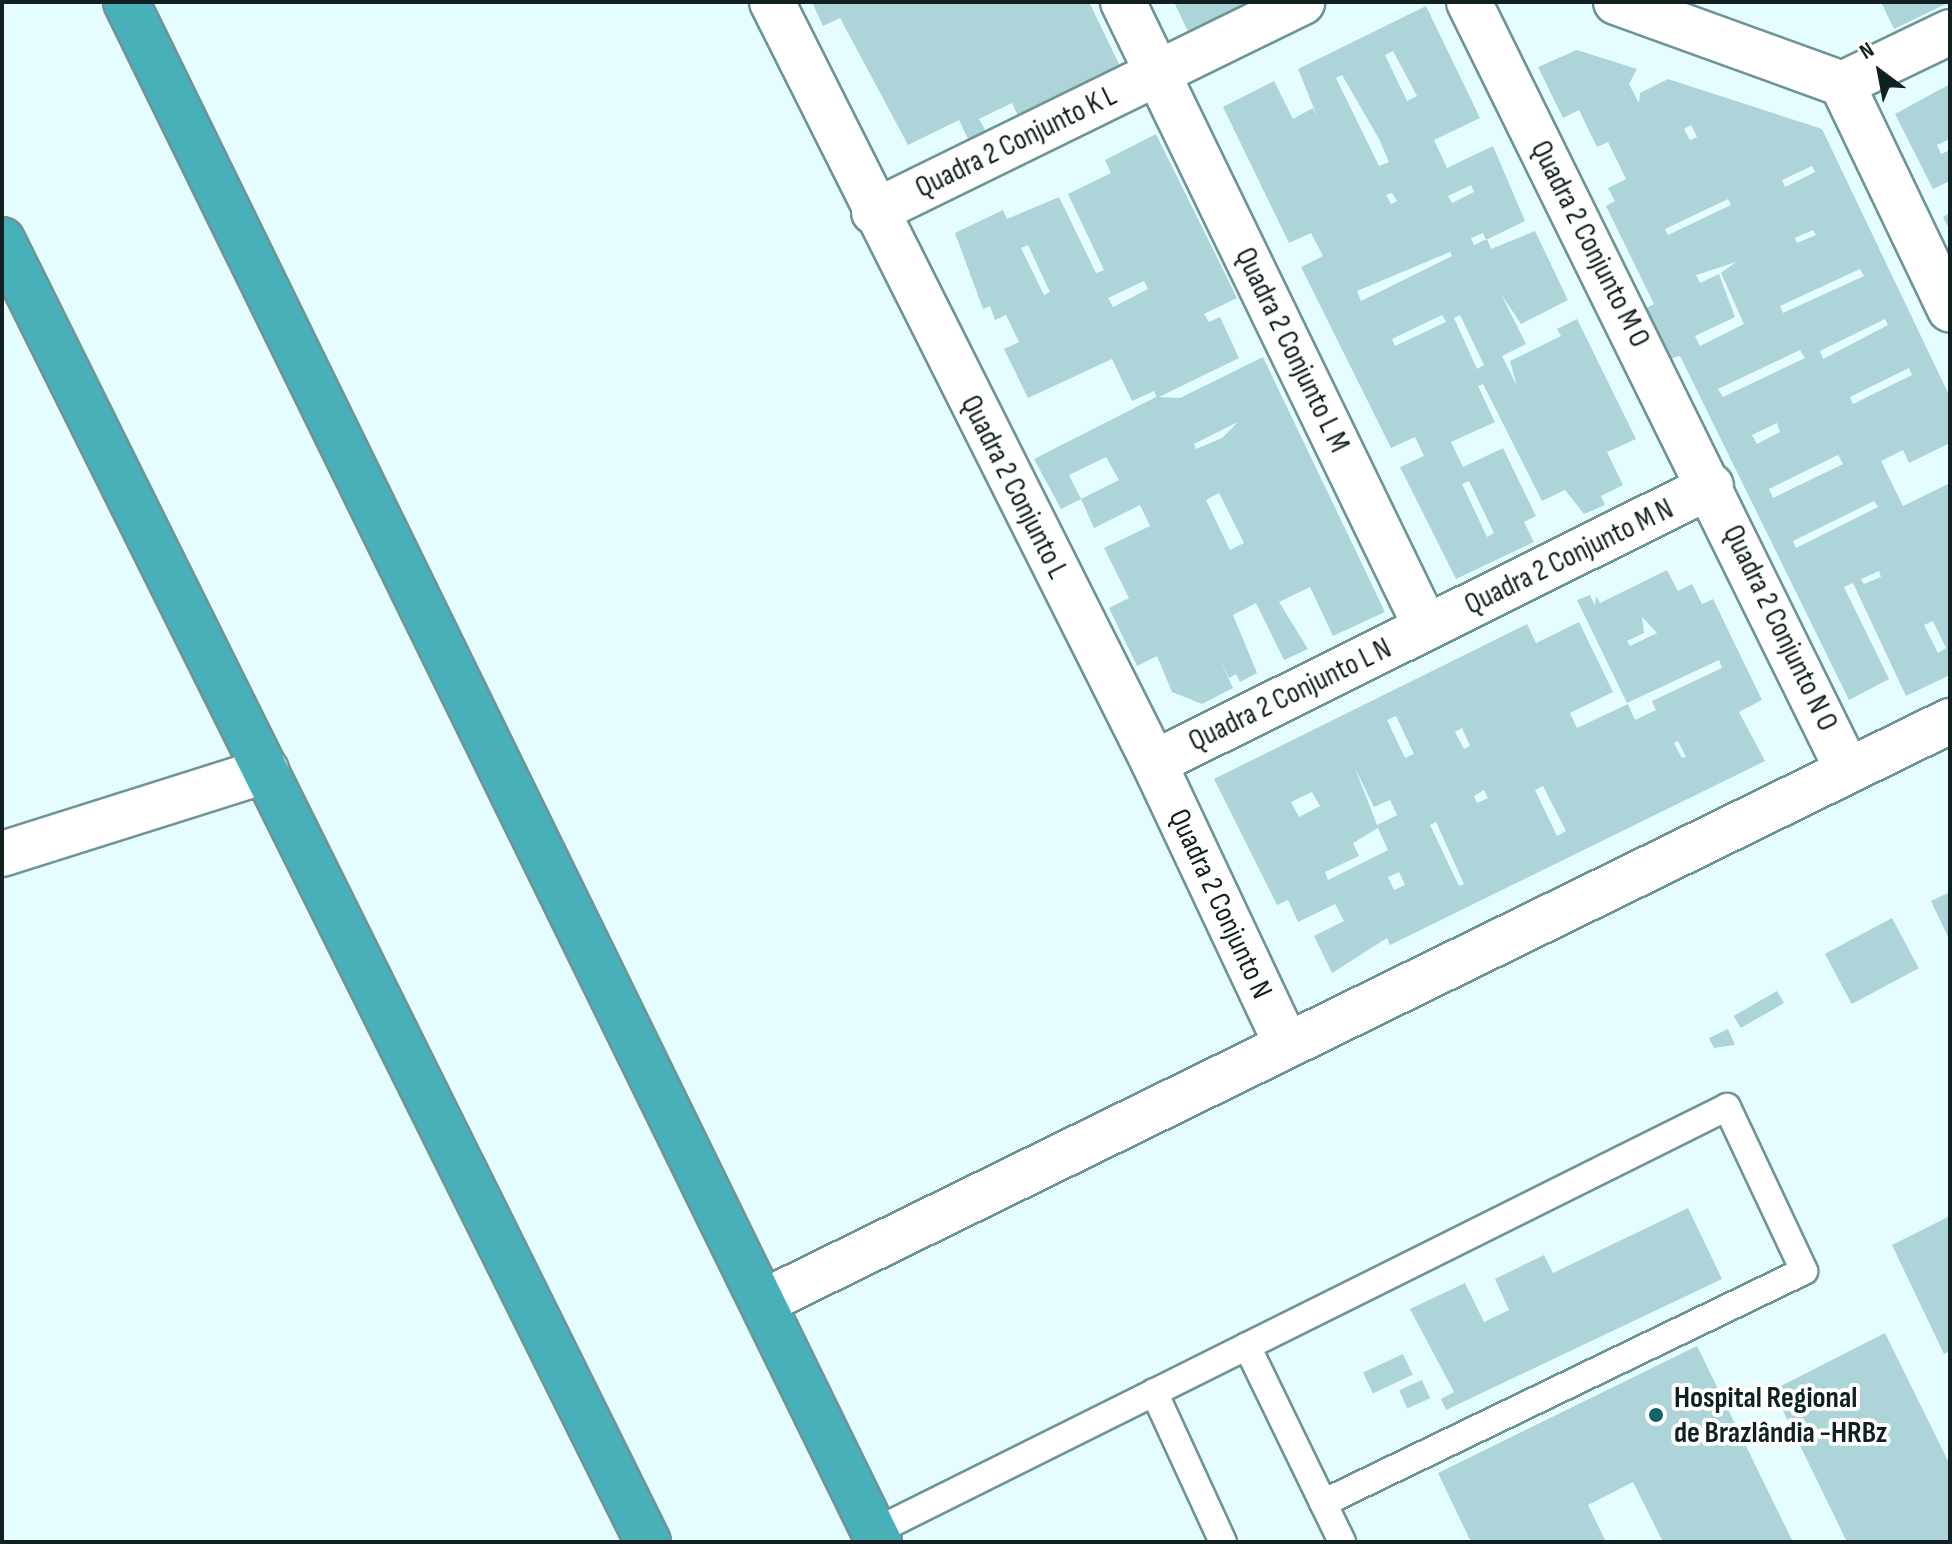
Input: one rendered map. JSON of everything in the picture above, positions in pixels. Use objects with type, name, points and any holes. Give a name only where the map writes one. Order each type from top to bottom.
[{"type":"highway","points":[[126,2],[876,1537]]},
{"type":"highway","points":[[2,240],[648,1542]]},
{"type":"street","name":"Quadra 2 Conjunto L","points":[[772,2],[874,212],[1154,763]]},
{"type":"street","name":"Quadra 2 Conjunto L M","points":[[1123,2],[1426,627]]},
{"type":"street","name":"Quadra 2 Conjunto K L","points":[[874,212],[1302,2]]},
{"type":"street","name":"Quadra 2 Conjunto M O","points":[[1469,2],[1711,486]]},
{"type":"street","points":[[1616,2],[1842,84],[1950,309]]},
{"type":"street","points":[[1842,84],[1950,32]]},
{"type":"street","name":"Quadra 2 Conjunto M N","points":[[1426,627],[1711,486]]},
{"type":"street","name":"Quadra 2 Conjunto N O","points":[[1711,486],[1848,771]]},
{"type":"street","name":"Quadra 2 Conjunto L N","points":[[1154,763],[1426,627]]},
{"type":"street","points":[[763,1302],[1950,721]]},
{"type":"street","name":"Quadra 2 Conjunto N","points":[[1154,763],[1286,1044]]},
{"type":"street","points":[[2,854],[266,771]]},
{"type":"lane","points":[[876,1537],[1154,1392],[1727,1107],[1804,1271],[1323,1503]]},
{"type":"lane","points":[[1247,1346],[1342,1542]]},
{"type":"lane","points":[[1154,1392],[1223,1542]]},
{"type":"building","points":[[812,2],[1089,2],[1123,72],[1020,120],[1012,103],[979,119],[988,135],[970,143],[959,120],[908,145],[840,18],[823,26]]},
{"type":"building","points":[[1174,2],[1262,2],[1191,38]]},
{"type":"building","points":[[1881,2],[1950,2],[1894,29]]},
{"type":"building","points":[[1426,6],[1480,118],[1434,140],[1447,168],[1493,146],[1525,221],[1487,239],[1491,249],[1535,231],[1568,300],[1521,324],[1501,294],[1526,344],[1502,356],[1517,386],[1510,361],[1561,336],[1557,329],[1577,319],[1636,439],[1607,452],[1623,485],[1601,496],[1605,505],[1584,514],[1565,490],[1542,501],[1483,384],[1478,386],[1495,422],[1451,442],[1463,467],[1503,448],[1536,516],[1524,522],[1534,542],[1456,579],[1400,467],[1424,456],[1415,437],[1391,448],[1301,267],[1323,256],[1311,233],[1289,243],[1223,107],[1274,81],[1293,119],[1313,108],[1319,121],[1298,69]],"holes":[[[1393,51],[1417,96],[1407,101],[1385,55]],[[1342,75],[1389,162],[1379,166],[1336,78]],[[1471,185],[1474,192],[1452,203],[1448,196]],[[1392,193],[1397,201],[1391,204],[1386,195]],[[1483,233],[1486,240],[1474,245],[1471,238]],[[1450,252],[1452,256],[1361,301],[1357,291]],[[1442,315],[1446,322],[1395,346],[1392,339]],[[1460,315],[1484,365],[1477,369],[1454,318]],[[1469,481],[1494,533],[1487,537],[1462,484]]]},
{"type":"building","points":[[1577,50],[1637,69],[1629,84],[1639,103],[1640,93],[1668,79],[1822,129],[1950,397],[1950,443],[1909,463],[1903,450],[1881,461],[1903,506],[1950,483],[1950,675],[1906,696],[1853,583],[1844,587],[1889,679],[1849,700],[1680,356],[1669,359],[1645,309],[1654,304],[1606,206],[1615,201],[1608,188],[1626,179],[1608,142],[1597,147],[1579,110],[1563,118],[1538,67]],"holes":[[[1691,125],[1697,137],[1690,140],[1684,129]],[[1812,166],[1815,172],[1785,187],[1782,180]],[[1728,199],[1731,205],[1668,235],[1665,229]],[[1813,230],[1816,235],[1797,243],[1795,238]],[[1736,262],[1721,273],[1744,324],[1700,346],[1695,336],[1735,317],[1719,274],[1700,283],[1696,275]],[[1860,269],[1864,276],[1783,313],[1780,306]],[[1885,319],[1888,325],[1823,359],[1820,351]],[[1800,350],[1805,358],[1723,397],[1718,389]],[[1909,368],[1912,375],[1853,404],[1850,397]],[[1777,423],[1780,432],[1757,444],[1752,435]],[[1838,455],[1843,464],[1773,498],[1769,489]],[[1874,501],[1878,507],[1796,548],[1793,541]],[[1879,571],[1881,577],[1864,584],[1861,579]],[[1933,621],[1946,648],[1938,653],[1924,625]]]},
{"type":"building","points":[[1950,84],[1950,139],[1937,145],[1941,154],[1950,150],[1950,181],[1933,189],[1895,114]]},
{"type":"building","points":[[1156,134],[1237,298],[1204,314],[1209,322],[1220,317],[1239,358],[1157,398],[1154,391],[1132,401],[1112,359],[1028,398],[1004,349],[1019,342],[1006,315],[995,320],[990,306],[983,309],[955,233],[1003,210],[1007,219],[1059,197],[1096,273],[1104,270],[1068,194],[1111,173],[1105,160]],"holes":[[[1028,245],[1050,292],[1044,295],[1021,248]],[[1144,281],[1148,289],[1113,307],[1108,298]]]},
{"type":"building","points":[[1950,213],[1950,231],[1943,217]]},
{"type":"building","points":[[1263,357],[1385,612],[1333,636],[1310,587],[1279,602],[1308,649],[1284,660],[1256,603],[1233,615],[1257,673],[1240,682],[1236,674],[1229,678],[1218,656],[1233,688],[1202,704],[1172,692],[1157,656],[1137,666],[1109,608],[1129,598],[1104,548],[1150,526],[1140,505],[1094,528],[1081,499],[1061,509],[1034,459],[1156,397],[1180,398]],"holes":[[[1238,422],[1222,438],[1196,449],[1194,444]],[[1106,457],[1119,480],[1081,499],[1069,475]],[[1219,493],[1244,543],[1230,550],[1206,500]]]},
{"type":"building","points":[[1667,570],[1678,591],[1692,584],[1702,604],[1713,599],[1762,700],[1739,712],[1765,761],[1390,945],[1387,938],[1332,973],[1314,936],[1344,921],[1335,904],[1298,922],[1288,900],[1277,905],[1214,779],[1527,624],[1536,643],[1579,622],[1613,692],[1570,713],[1577,728],[1628,704],[1635,720],[1656,710],[1652,701],[1722,668],[1719,660],[1627,703],[1577,600],[1590,595],[1595,606],[1596,596],[1600,603]],"holes":[[[1642,617],[1657,633],[1630,646],[1627,641],[1644,633]],[[1396,716],[1414,754],[1405,758],[1387,720]],[[1462,728],[1470,746],[1464,749],[1455,732]],[[1678,741],[1686,757],[1682,758],[1674,743]],[[1355,768],[1374,807],[1390,800],[1397,815],[1377,825]],[[1543,786],[1566,831],[1557,836],[1535,790]],[[1484,790],[1488,798],[1477,803],[1474,796]],[[1312,792],[1320,806],[1299,817],[1291,802]],[[1436,822],[1464,884],[1459,886],[1430,825]],[[1378,828],[1388,850],[1328,880],[1325,872],[1359,856],[1353,843]],[[1399,872],[1405,885],[1394,890],[1388,877]]]},
{"type":"building","points":[[1950,892],[1950,941],[1931,901]]},
{"type":"building","points":[[1892,918],[1919,968],[1852,1004],[1825,954]]},
{"type":"building","points":[[1777,991],[1784,1003],[1741,1028],[1734,1016]]},
{"type":"building","points":[[1728,1029],[1735,1045],[1714,1048],[1709,1038]]},
{"type":"building","points":[[1688,1208],[1722,1279],[1446,1410],[1441,1399],[1454,1392],[1410,1309],[1465,1283],[1484,1322],[1509,1310],[1495,1279],[1544,1255],[1553,1273]]},
{"type":"building","points":[[1950,1216],[1950,1351],[1944,1354],[1892,1245]]},
{"type":"building","name":"Hospital Regional de Brazlândia -HRBz","points":[[1885,1333],[1950,1465],[1950,1542],[1847,1542],[1773,1390]]},
{"type":"building","name":"Hospital Regional de Brazlândia -HRBz","points":[[1697,1346],[1793,1542],[1663,1542],[1633,1482],[1588,1505],[1606,1542],[1471,1542],[1438,1473]]},
{"type":"building","points":[[1403,1354],[1413,1375],[1373,1393],[1363,1373]]},
{"type":"building","points":[[1422,1380],[1430,1398],[1407,1408],[1399,1390]]},
{"type":"place","name":"Hospital Regional de Brazlândia -HRBz","points":[[1656,1415]]}]
